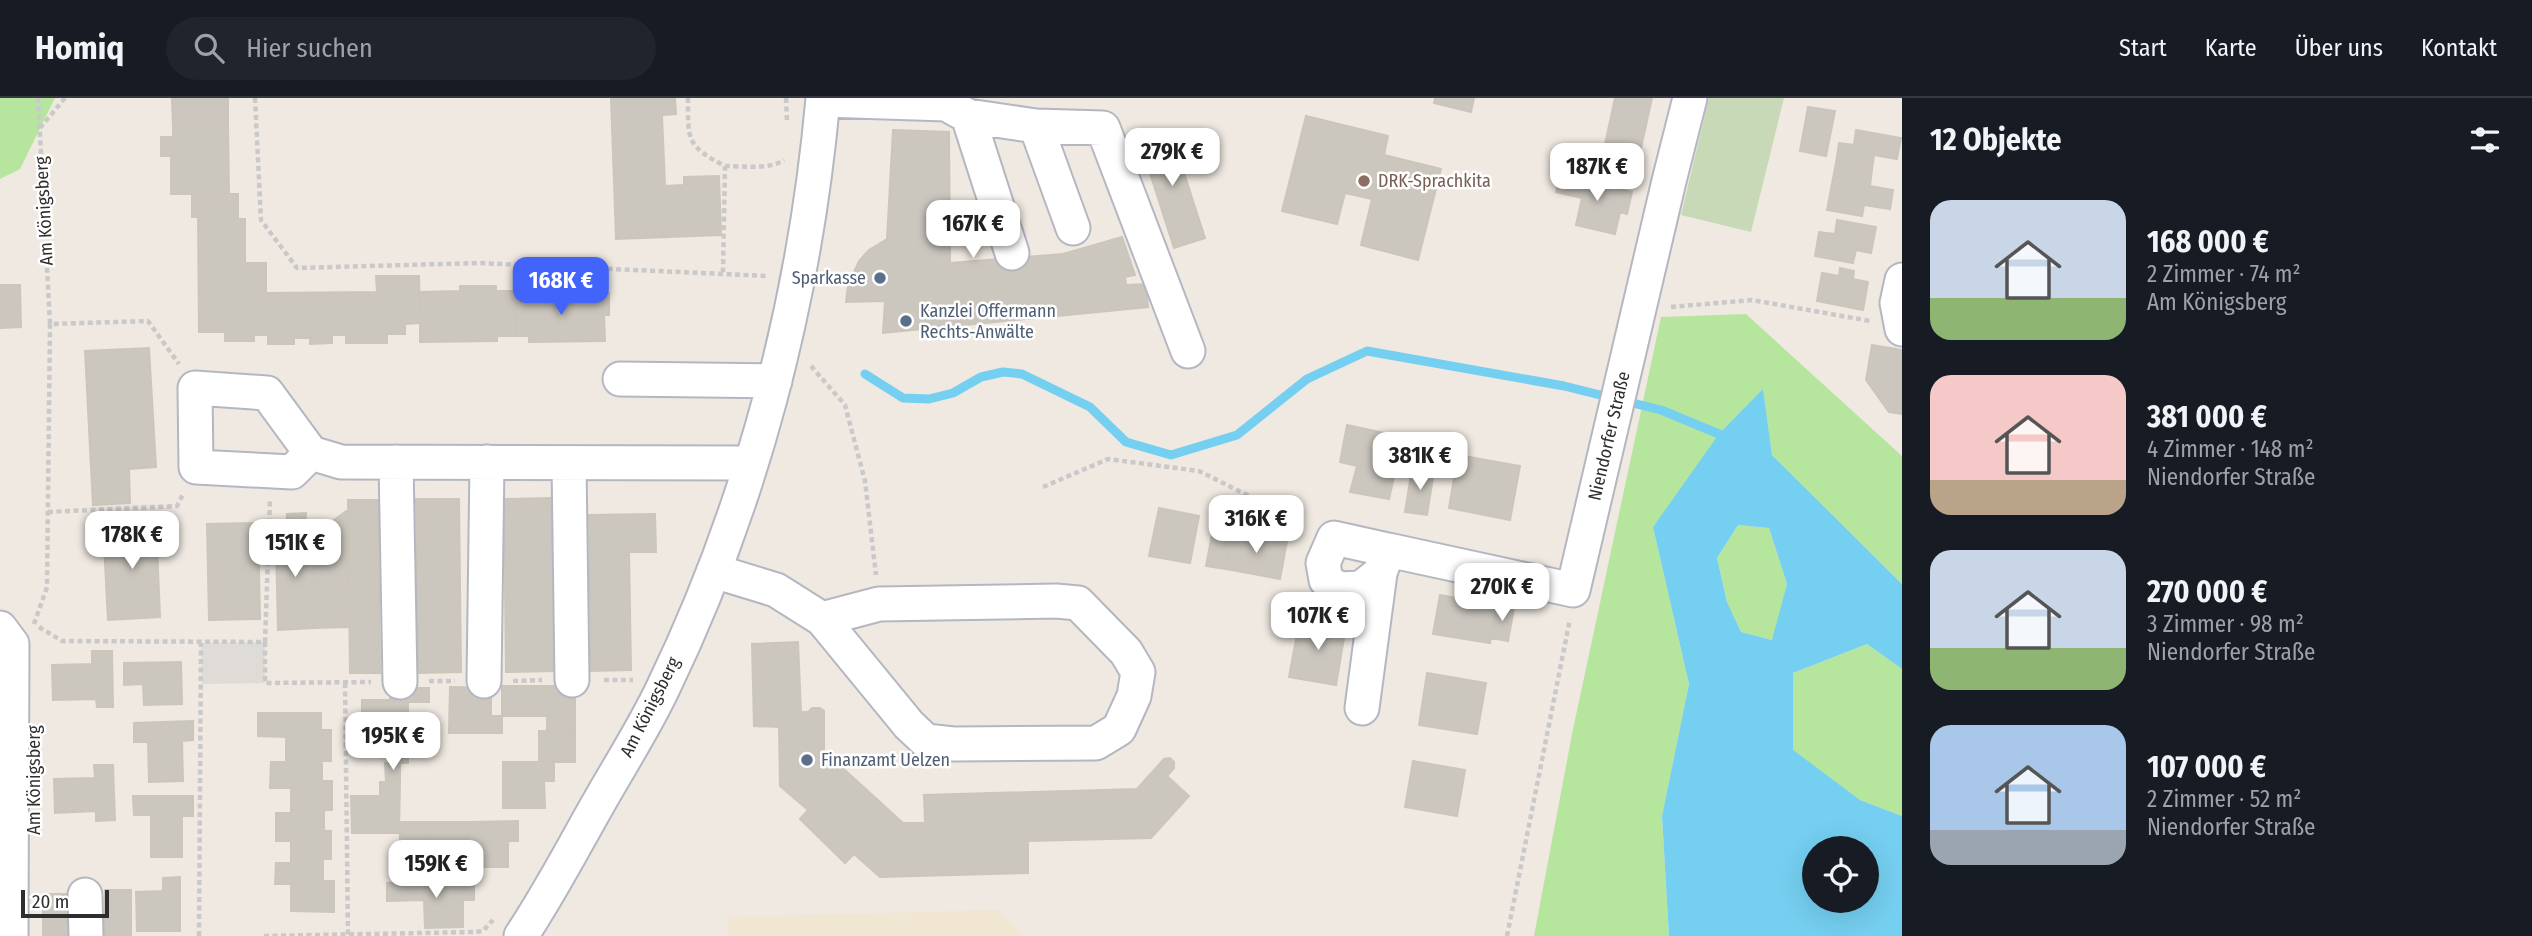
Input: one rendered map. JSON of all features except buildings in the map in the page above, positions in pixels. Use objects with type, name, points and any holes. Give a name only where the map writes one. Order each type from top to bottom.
[{"type":"street","name":"Niendorfer Straße","points":[[1573,590],[1690,98]]},
{"type":"street","points":[[823,99],[956,106],[1036,126],[1103,128],[1188,351]]},
{"type":"street","name":"Am Königsberg","points":[[523,933],[663,690],[715,571],[775,381],[809,214],[823,99]]},
{"type":"street","points":[[956,106],[1012,253]]},
{"type":"street","points":[[1036,126],[1073,228]]},
{"type":"street","points":[[620,379],[775,381]]},
{"type":"street","points":[[311,453],[292,472],[196,467],[195,388],[267,393],[311,453],[341,462],[751,463]]},
{"type":"street","points":[[396,462],[400,682]]},
{"type":"street","points":[[484,681],[487,462]]},
{"type":"street","points":[[569,463],[572,680]]},
{"type":"street","points":[[1362,708],[1384,562],[1573,590]]},
{"type":"street","points":[[715,571],[776,590],[822,619],[909,725],[926,741],[953,744],[1096,743],[1119,729],[1134,696],[1138,672],[1126,652],[1078,603],[1056,601],[879,604],[822,619]]},
{"type":"street","points":[[10,936],[11,626]]},
{"type":"street","points":[[85,895],[86,936]]},
{"type":"path","name":"Am Königsberg","points":[[34,638],[34,625],[47,587],[50,324],[38,98]]},
{"type":"path","points":[[40,128],[65,98]]},
{"type":"path","points":[[255,98],[261,220],[297,268],[479,263],[723,272],[797,278]]},
{"type":"path","points":[[688,98],[688,135],[701,153],[725,166],[766,166],[781,163],[787,156]]},
{"type":"path","points":[[786,98],[787,133]]},
{"type":"path","points":[[723,272],[725,166]]},
{"type":"path","points":[[1638,309],[1752,300],[1838,314],[1901,310]]},
{"type":"path","points":[[50,324],[148,321],[195,388]]},
{"type":"path","points":[[785,336],[845,405],[865,481],[879,604]]},
{"type":"path","points":[[1043,487],[1108,459],[1199,471],[1249,496],[1265,518]]},
{"type":"path","points":[[48,512],[177,506],[196,467]]},
{"type":"path","points":[[270,472],[265,683],[631,680],[663,690]]},
{"type":"path","points":[[1507,936],[1569,629],[1573,590]]},
{"type":"path","points":[[11,626],[34,625],[62,641],[265,642]]},
{"type":"path","points":[[199,936],[201,643]]},
{"type":"path","points":[[345,682],[348,935]]},
{"type":"path","points":[[264,936],[482,931],[499,913],[523,933]]},
{"type":"shaded area","points":[[265,642],[265,683],[202,684],[201,643]]},
{"type":"shaded area","points":[[998,910],[1024,936],[728,936],[728,917]]},
{"type":"green space","points":[[0,98],[55,98],[20,169],[0,179]]},
{"type":"green space","points":[[1709,98],[1784,98],[1751,232],[1681,215]]},
{"type":"green space","points":[[1746,314],[1902,456],[1902,584],[1772,455],[1763,390],[1653,527],[1689,684],[1662,816],[1669,936],[1534,936],[1572,734],[1661,317]]},
{"type":"green space","points":[[1738,525],[1769,528],[1787,584],[1773,640],[1741,632],[1727,602],[1717,558]]},
{"type":"green space","points":[[1867,644],[1902,669],[1902,816],[1860,800],[1793,751],[1793,673]]},
{"type":"water","points":[[1763,389],[1772,455],[1902,584],[1902,669],[1867,644],[1793,673],[1793,750],[1860,800],[1902,816],[1902,936],[1669,936],[1662,816],[1689,684],[1653,527],[1719,434]],"holes":[[[1738,525],[1769,528],[1787,584],[1772,640],[1741,632],[1727,602],[1717,558]]]},
{"type":"waterway","points":[[865,374],[903,398],[929,399],[953,393],[981,377],[1003,372],[1022,374],[1090,407],[1126,442],[1171,455],[1237,435],[1307,379],[1367,351],[1564,386],[1661,410],[1719,434],[1726,442]]},
{"type":"place","name":"DRK-Sprachkita","points":[[1364,181]]},
{"type":"place","name":"Sparkasse","points":[[880,278]]},
{"type":"place","name":"Kanzlei Offermann Rechts-Anwälte","points":[[906,321]]},
{"type":"place","name":"Finanzamt Uelzen","points":[[807,760]]}]
